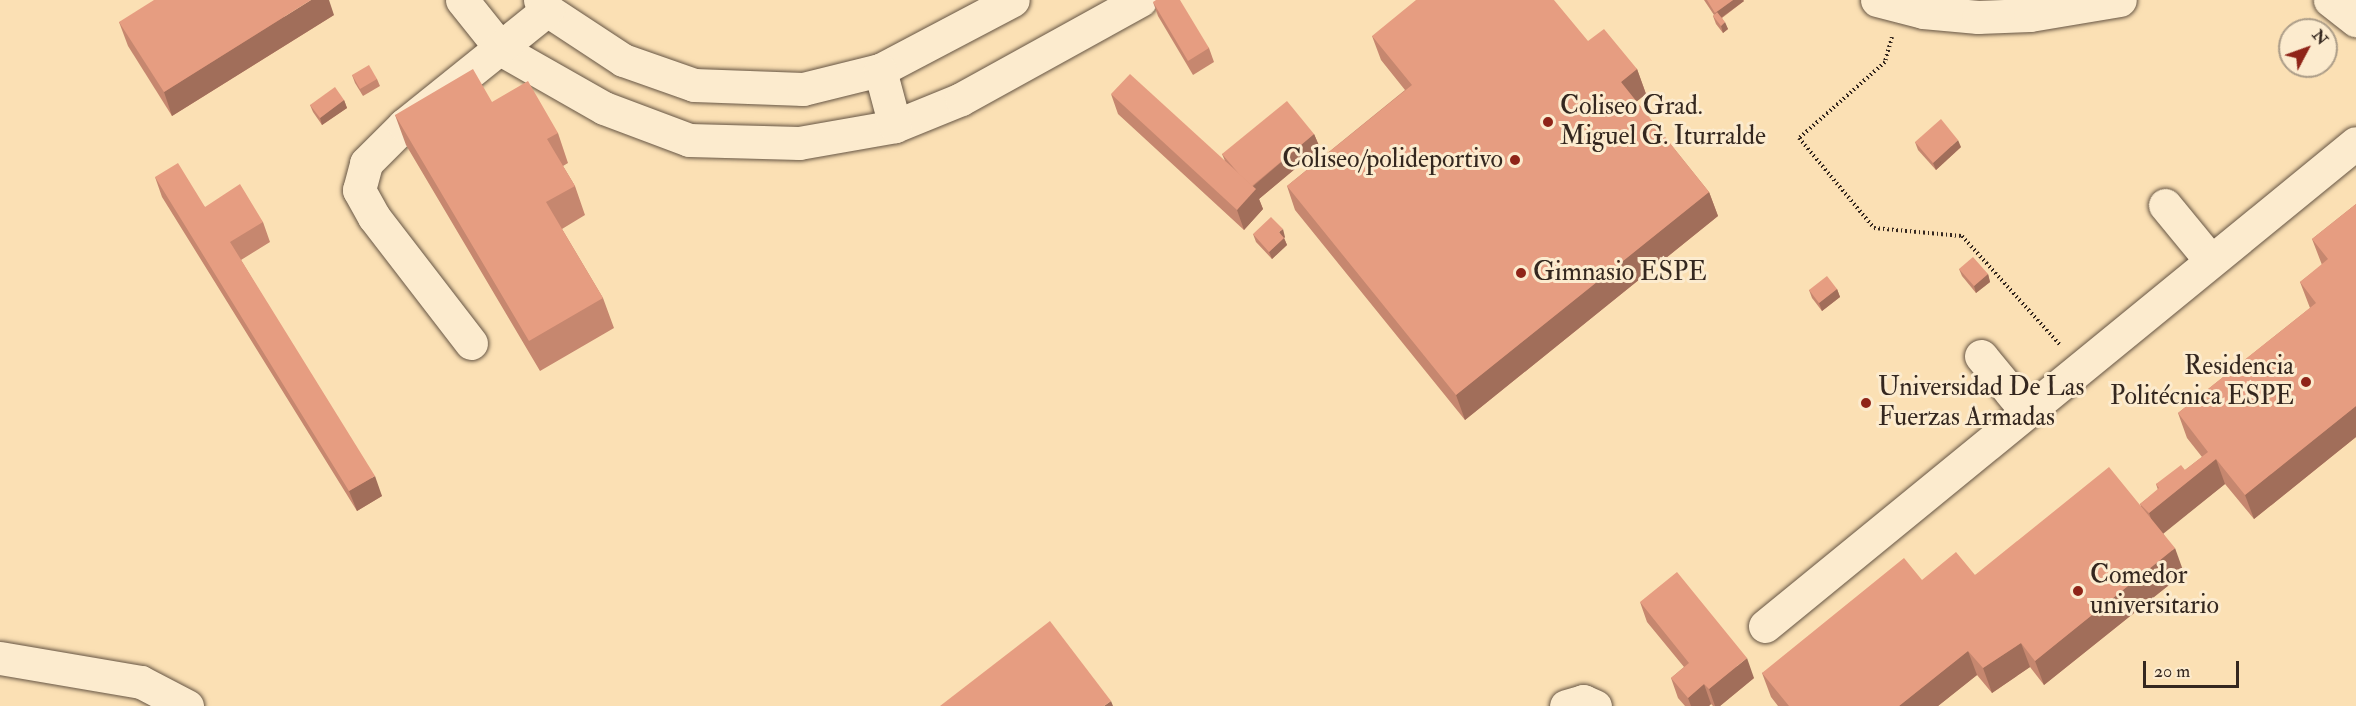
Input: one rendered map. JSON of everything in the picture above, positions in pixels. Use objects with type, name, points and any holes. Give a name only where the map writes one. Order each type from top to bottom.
[{"type":"lane","points":[[462,0],[502,50],[604,108],[689,140],[799,142],[895,126],[962,99],[1140,0]]},
{"type":"lane","points":[[471,343],[374,217],[359,190],[366,163],[404,125],[502,50],[544,5],[623,60],[694,85],[803,89],[880,69],[1013,0]]},
{"type":"lane","points":[[1889,3],[1978,17],[2030,15],[2120,0]]},
{"type":"lane","points":[[2330,0],[2356,20]]},
{"type":"lane","points":[[880,69],[895,126]]},
{"type":"lane","points":[[1765,626],[2356,143]]},
{"type":"lane","points":[[2165,206],[2211,261]]},
{"type":"lane","points":[[1981,356],[2026,412]]},
{"type":"lane","points":[[0,658],[141,682],[187,706]]},
{"type":"lane","points":[[1566,706],[1583,701],[1595,706]]},
{"type":"path","points":[[1889,3],[1885,62],[1799,138],[1874,228],[1962,236],[2034,313],[2080,369]]},
{"type":"building","points":[[154,0],[311,0],[164,92],[119,22]]},
{"type":"building","points":[[1180,0],[1209,48],[1188,61],[1153,2]]},
{"type":"building","name":"Coliseo/polideportivo","points":[[1416,0],[1554,0],[1588,41],[1604,29],[1637,69],[1621,82],[1709,192],[1456,395],[1287,186],[1412,85],[1372,36]]},
{"type":"building","points":[[1707,0],[1733,0],[1715,13]]},
{"type":"building","points":[[1717,12],[1725,22],[1721,26],[1713,16]]},
{"type":"building","points":[[369,65],[377,79],[360,89],[352,75]]},
{"type":"building","points":[[473,69],[492,102],[528,81],[558,133],[547,139],[575,186],[546,202],[603,298],[529,341],[395,115]]},
{"type":"building","points":[[1130,74],[1256,189],[1237,210],[1111,94]]},
{"type":"building","points":[[335,87],[344,100],[320,118],[310,105]]},
{"type":"building","points":[[1287,101],[1314,134],[1252,186],[1222,154]]},
{"type":"building","points":[[1941,119],[1958,140],[1933,163],[1915,142]]},
{"type":"building","points":[[178,163],[205,207],[240,184],[263,222],[230,242],[375,476],[349,491],[155,177]]},
{"type":"building","name":"Residencia Politécnica ESPE","points":[[2356,204],[2356,406],[2245,495],[2216,459],[2149,513],[2140,504],[2159,488],[2156,484],[2181,465],[2185,470],[2208,452],[2178,413],[2316,303],[2300,282],[2328,259],[2312,239]]},
{"type":"building","points":[[1271,217],[1283,229],[1279,232],[1284,238],[1269,252],[1253,234]]},
{"type":"building","points":[[1973,257],[1988,274],[1974,286],[1959,269]]},
{"type":"building","points":[[1827,276],[1837,289],[1819,303],[1809,290]]},
{"type":"building","name":"Comedor universitario","points":[[2109,467],[2175,548],[2035,661],[2021,643],[1983,668],[1968,651],[1899,706],[1789,706],[1762,673],[1904,558],[1922,580],[1956,552],[1975,575]]},
{"type":"building","points":[[1677,572],[1747,658],[1709,689],[1704,684],[1688,698],[1671,678],[1689,663],[1640,602]]},
{"type":"building","points":[[1050,621],[1111,701],[1104,706],[940,706]]},
{"type":"place","name":"Coliseo Grad. Miguel G. Iturralde","points":[[1548,122]]},
{"type":"place","name":"Coliseo/polideportivo","points":[[1515,160]]},
{"type":"place","name":"Gimnasio ESPE","points":[[1521,273]]},
{"type":"place","name":"Residencia Politécnica ESPE","points":[[2306,382]]},
{"type":"place","name":"Universidad De Las Fuerzas Armadas","points":[[1866,403]]},
{"type":"place","name":"Comedor universitario","points":[[2078,591]]}]
